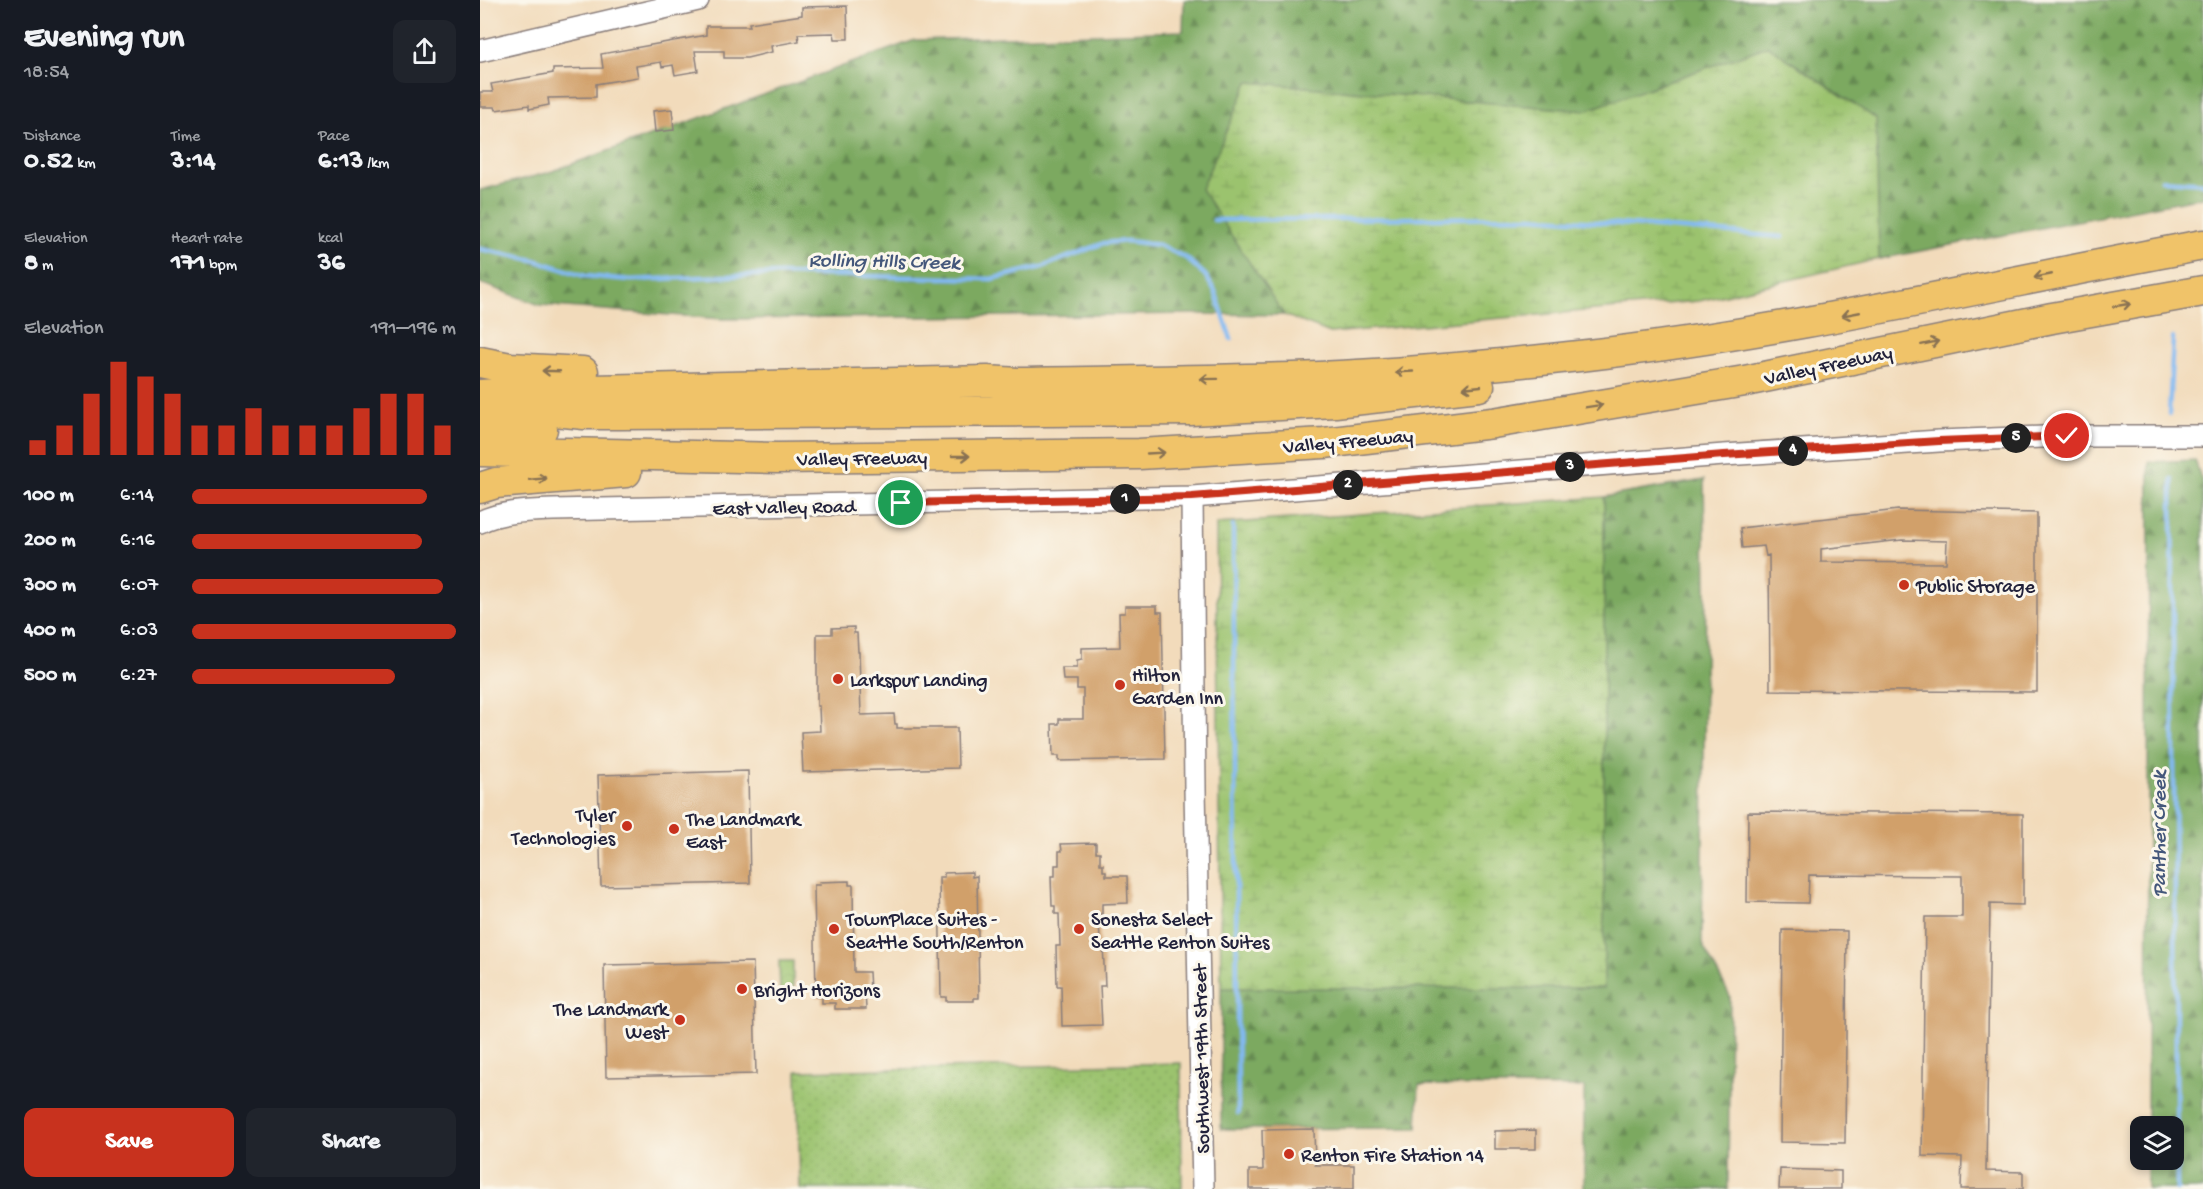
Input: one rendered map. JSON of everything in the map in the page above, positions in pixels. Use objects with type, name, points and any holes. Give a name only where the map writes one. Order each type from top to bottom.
[{"type":"highway","points":[[480,362],[510,368],[608,373],[762,376],[947,375],[1018,383],[1316,377],[1410,372],[1591,355],[1795,325],[2203,244]]},
{"type":"highway","name":"Valley Freeway","points":[[480,451],[777,458],[1139,454],[1222,450],[1417,434],[1745,381],[2052,318],[2203,291]]},
{"type":"highway","points":[[480,421],[520,428],[582,433],[669,424],[1191,410],[1335,402],[1489,385],[1682,357],[1774,340],[1795,325]]},
{"type":"highway","points":[[480,395],[548,391],[987,381]]},
{"type":"highway","points":[[480,401],[525,409],[669,424],[1139,428],[1343,422],[1463,409],[1537,416]]},
{"type":"highway","points":[[480,488],[496,483],[619,472],[728,468],[777,458]]},
{"type":"street","points":[[480,51],[698,0]]},
{"type":"street","name":"East Valley Road","points":[[480,522],[518,512],[553,510],[1192,497],[1724,455],[1928,442],[2067,436],[2203,436]]},
{"type":"street","name":"Southwest 19th Street","points":[[1192,497],[1195,800],[1203,1189]]},
{"type":"green space","points":[[1184,0],[2203,0],[2203,197],[1879,259],[1876,119],[1768,46],[1585,111],[1248,82],[1202,189],[1284,315],[722,319],[540,305],[480,283],[480,190],[547,173],[915,40],[1183,31]]},
{"type":"green space","points":[[1768,46],[1876,119],[1879,259],[1699,301],[1330,333],[1284,315],[1201,189],[1248,82],[1585,111]]},
{"type":"green space","points":[[2195,460],[2203,484],[2203,1189],[2147,1189],[2147,1170],[2184,1170],[2184,1116],[2147,1116],[2149,462]]},
{"type":"green space","points":[[1704,480],[1706,586],[1702,944],[1730,996],[1728,1189],[1584,1189],[1584,1087],[1419,1085],[1417,1128],[1221,1129],[1221,988],[1604,988],[1604,497]]},
{"type":"green space","points":[[1604,497],[1604,988],[1221,988],[1216,524]]},
{"type":"green space","points":[[779,961],[793,961],[793,991],[780,992]]},
{"type":"green space","points":[[1181,1063],[1182,1189],[800,1189],[797,1071]]},
{"type":"building","points":[[847,6],[848,39],[835,39],[834,33],[798,34],[799,41],[771,46],[772,52],[747,58],[724,58],[724,51],[695,51],[698,71],[675,75],[673,65],[662,67],[661,62],[636,66],[638,77],[596,84],[596,97],[548,98],[549,105],[529,109],[529,105],[496,110],[495,107],[480,107],[480,92],[493,92],[491,84],[553,73],[553,69],[603,68],[601,54],[706,35],[706,26],[750,26],[749,23],[802,15],[802,7]]},
{"type":"building","points":[[672,109],[674,130],[655,132],[653,111]]},
{"type":"building","points":[[1898,510],[2037,513],[2037,692],[1770,690],[1769,555],[1766,556],[1764,546],[1742,548],[1740,528]],"holes":[[[1902,540],[1947,541],[1946,563],[1821,562],[1821,549]]]},
{"type":"building","name":"Hilton Garden Inn","points":[[1125,606],[1157,606],[1157,612],[1162,612],[1165,759],[1059,761],[1059,756],[1053,756],[1052,724],[1059,724],[1059,719],[1083,719],[1083,689],[1077,689],[1077,680],[1063,680],[1062,668],[1077,668],[1077,660],[1082,659],[1082,648],[1120,647],[1119,613],[1125,613]]},
{"type":"building","name":"Larkspur Landing","points":[[854,627],[859,652],[861,715],[894,714],[897,728],[957,728],[958,768],[803,772],[801,732],[820,731],[819,706],[817,706],[817,634],[832,634],[832,628]]},
{"type":"building","name":"The Landmark East","points":[[748,771],[750,883],[601,886],[598,775]]},
{"type":"building","points":[[1748,812],[2023,814],[2023,905],[1990,904],[1986,1171],[2023,1172],[2023,1189],[1961,1189],[1962,1157],[1922,1156],[1925,917],[1962,917],[1962,876],[1809,875],[1808,903],[1747,902]]},
{"type":"building","name":"Sonesta Select Seattle Renton Suites","points":[[1096,843],[1096,852],[1100,852],[1100,864],[1103,864],[1106,876],[1127,876],[1128,903],[1102,904],[1102,914],[1099,914],[1105,986],[1100,986],[1102,1025],[1062,1026],[1061,986],[1057,986],[1056,946],[1060,946],[1059,914],[1055,914],[1055,906],[1052,906],[1051,876],[1055,876],[1055,865],[1059,865],[1061,844]]},
{"type":"building","points":[[972,872],[972,877],[977,876],[979,998],[974,998],[974,1001],[946,1001],[946,997],[941,997],[939,877],[944,877],[944,873]]},
{"type":"building","name":"TownPlace Suites - Seattle South/Renton","points":[[849,881],[849,885],[853,885],[854,972],[869,972],[870,991],[865,991],[866,1009],[835,1009],[835,1003],[822,1003],[822,997],[816,997],[814,885],[820,885],[819,882]]},
{"type":"building","points":[[1782,930],[1847,931],[1845,1143],[1780,1142]]},
{"type":"building","name":"The Landmark West","points":[[753,962],[756,1074],[606,1077],[604,965]]},
{"type":"building","name":"Renton Fire Station 14","points":[[1314,1129],[1315,1165],[1354,1165],[1354,1189],[1249,1189],[1249,1170],[1263,1170],[1262,1130]]},
{"type":"building","points":[[1536,1130],[1536,1149],[1495,1149],[1495,1131]]},
{"type":"building","points":[[1780,1169],[1841,1171],[1841,1189],[1779,1189]]},
{"type":"waterway","name":"Panther Creek","points":[[2162,180],[2203,183]]},
{"type":"waterway","points":[[1214,220],[1532,217],[1783,237]]},
{"type":"waterway","name":"Rolling Hills Creek","points":[[480,249],[534,260],[585,276],[631,280],[780,274],[991,279],[1042,267],[1104,243],[1127,241],[1159,245],[1186,258],[1205,275],[1215,291],[1231,339]]},
{"type":"waterway","name":"Panther Creek","points":[[2169,414],[2173,338]]},
{"type":"waterway","name":"Panther Creek","points":[[2172,479],[2177,1189]]},
{"type":"waterway","points":[[1233,526],[1238,1113]]},
{"type":"place","name":"Public Storage","points":[[1904,585]]},
{"type":"place","name":"Larkspur Landing","points":[[838,679]]},
{"type":"place","name":"Hilton Garden Inn","points":[[1120,685]]},
{"type":"place","name":"Tyler Technologies","points":[[627,826]]},
{"type":"place","name":"The Landmark East","points":[[674,829]]},
{"type":"place","name":"TownPlace Suites - Seattle South/Renton","points":[[834,929]]},
{"type":"place","name":"Sonesta Select Seattle Renton Suites","points":[[1079,929]]},
{"type":"place","name":"Bright Horizons","points":[[742,989]]},
{"type":"place","name":"The Landmark West","points":[[680,1020]]},
{"type":"place","name":"Renton Fire Station 14","points":[[1289,1154]]},
{"type":"route","points":[[901,503],[1192,497],[1724,455],[1939,441],[2067,436]]}]
